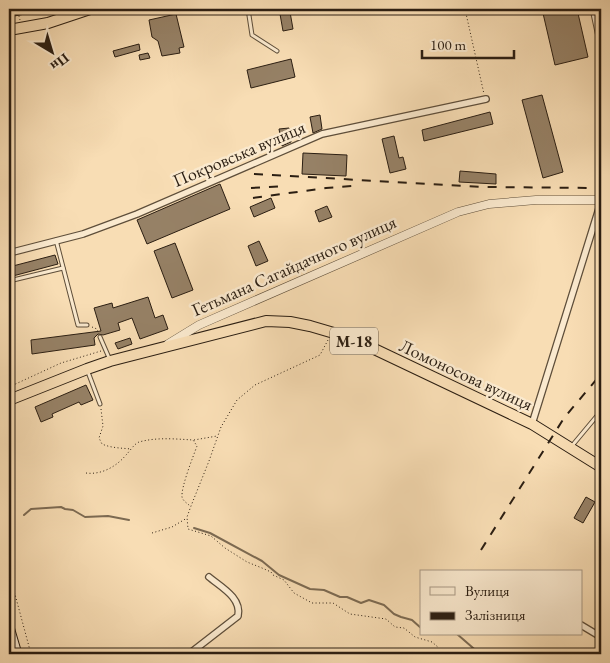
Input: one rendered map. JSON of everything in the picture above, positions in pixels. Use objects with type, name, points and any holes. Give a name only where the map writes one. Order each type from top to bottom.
[{"type":"highway","points":[[9,30],[48,23],[90,9]]},
{"type":"highway","name":"Ломоносова вулиця","points":[[165,347],[266,321],[290,322],[332,333],[370,347],[532,424],[601,467]]},
{"type":"highway","name":"Гетьмана Сагайдачного вулиця","points":[[9,400],[110,361],[165,347]]},
{"type":"main road","points":[[9,627],[17,654]]},
{"type":"street","name":"Покровська вулиця","points":[[9,253],[83,234],[137,214],[322,134],[486,99]]},
{"type":"street","name":"Гетьмана Сагайдачного вулиця","points":[[165,347],[199,325],[458,212],[489,204],[536,200],[601,201]]},
{"type":"street","points":[[532,424],[601,201]]},
{"type":"street","points":[[189,654],[238,616],[240,608],[235,599],[209,577]]},
{"type":"street","points":[[582,626],[601,636]]},
{"type":"lane","points":[[248,9],[252,35],[277,51]]},
{"type":"lane","points":[[592,9],[601,51]]},
{"type":"lane","points":[[56,240],[78,325],[87,325]]},
{"type":"lane","points":[[9,281],[63,268]]},
{"type":"lane","points":[[100,337],[110,361]]},
{"type":"lane","points":[[87,369],[100,404]]},
{"type":"lane","points":[[571,448],[601,411]]},
{"type":"path","points":[[17,9],[21,28]]},
{"type":"path","points":[[465,9],[486,99]]},
{"type":"path","points":[[87,325],[97,329]]},
{"type":"path","points":[[332,333],[320,355],[256,385],[237,400],[221,427],[187,517],[188,529],[211,536],[224,548],[247,562],[271,572],[273,575],[284,580],[294,593],[312,604],[333,604],[350,614],[386,619],[395,627],[404,628],[416,637],[432,642],[439,648],[441,654]]},
{"type":"path","points":[[9,387],[61,363],[106,349]]},
{"type":"path","points":[[100,404],[103,426],[99,438],[102,444],[110,447],[131,448]]},
{"type":"path","points":[[86,474],[94,474],[111,468],[124,458],[137,442],[158,439],[193,440],[218,436]]},
{"type":"path","points":[[191,506],[182,497],[196,446],[193,440]]},
{"type":"path","points":[[152,533],[172,527],[187,517]]},
{"type":"path","points":[[9,572],[31,654]]},
{"type":"path","points":[[594,654],[601,646]]},
{"type":"building","points":[[9,9],[41,9],[41,11],[9,17]]},
{"type":"building","points":[[542,9],[577,9],[588,57],[555,65]]},
{"type":"building","points":[[290,12],[293,29],[283,31],[280,14]]},
{"type":"building","points":[[176,14],[184,47],[179,48],[180,53],[162,56],[158,41],[152,37],[149,20]]},
{"type":"building","points":[[139,44],[140,50],[115,57],[113,51]]},
{"type":"building","points":[[148,53],[150,58],[140,60],[139,55]]},
{"type":"building","points":[[291,59],[295,77],[251,88],[247,70]]},
{"type":"building","points":[[542,95],[563,172],[543,178],[522,100]]},
{"type":"building","points":[[490,112],[493,124],[424,141],[422,130]]},
{"type":"building","points":[[320,115],[322,129],[313,133],[310,117]]},
{"type":"building","points":[[289,128],[291,142],[282,146],[279,129]]},
{"type":"building","points":[[394,136],[399,158],[403,157],[406,169],[390,173],[382,139]]},
{"type":"building","points":[[303,153],[347,155],[346,176],[302,174]]},
{"type":"building","points":[[460,171],[496,174],[496,184],[459,182]]},
{"type":"building","points":[[220,184],[230,209],[147,244],[137,220]]},
{"type":"building","points":[[271,198],[275,208],[254,217],[250,207]]},
{"type":"building","points":[[327,206],[332,217],[319,222],[315,211]]},
{"type":"building","points":[[259,241],[268,261],[256,266],[248,246]]},
{"type":"building","points":[[175,243],[193,290],[172,298],[154,251]]},
{"type":"building","points":[[55,255],[58,264],[9,277],[9,267]]},
{"type":"building","points":[[148,297],[155,318],[163,315],[168,329],[140,339],[132,318],[118,323],[120,330],[103,335],[98,334],[94,338],[95,345],[32,354],[31,340],[101,331],[94,308],[112,303],[113,308]]},
{"type":"building","points":[[130,338],[132,344],[118,349],[115,343]]},
{"type":"building","points":[[86,385],[93,400],[81,405],[79,402],[52,414],[53,417],[41,422],[35,407]]},
{"type":"building","points":[[586,497],[595,502],[583,523],[574,518]]},
{"type":"waterway","points":[[24,515],[31,509],[61,507],[73,510],[85,517],[108,516],[129,520]]},
{"type":"waterway","points":[[194,528],[210,533],[262,561],[279,575],[310,589],[324,590],[361,603],[369,600],[384,605],[394,614],[412,620],[420,627]]},
{"type":"waterway","points":[[459,636],[480,654]]},
{"type":"railway","points":[[254,174],[482,187],[601,188]]},
{"type":"railway","points":[[251,188],[286,186]]},
{"type":"railway","points":[[253,198],[352,186]]},
{"type":"railway","points":[[481,550],[564,418],[601,374]]}]
